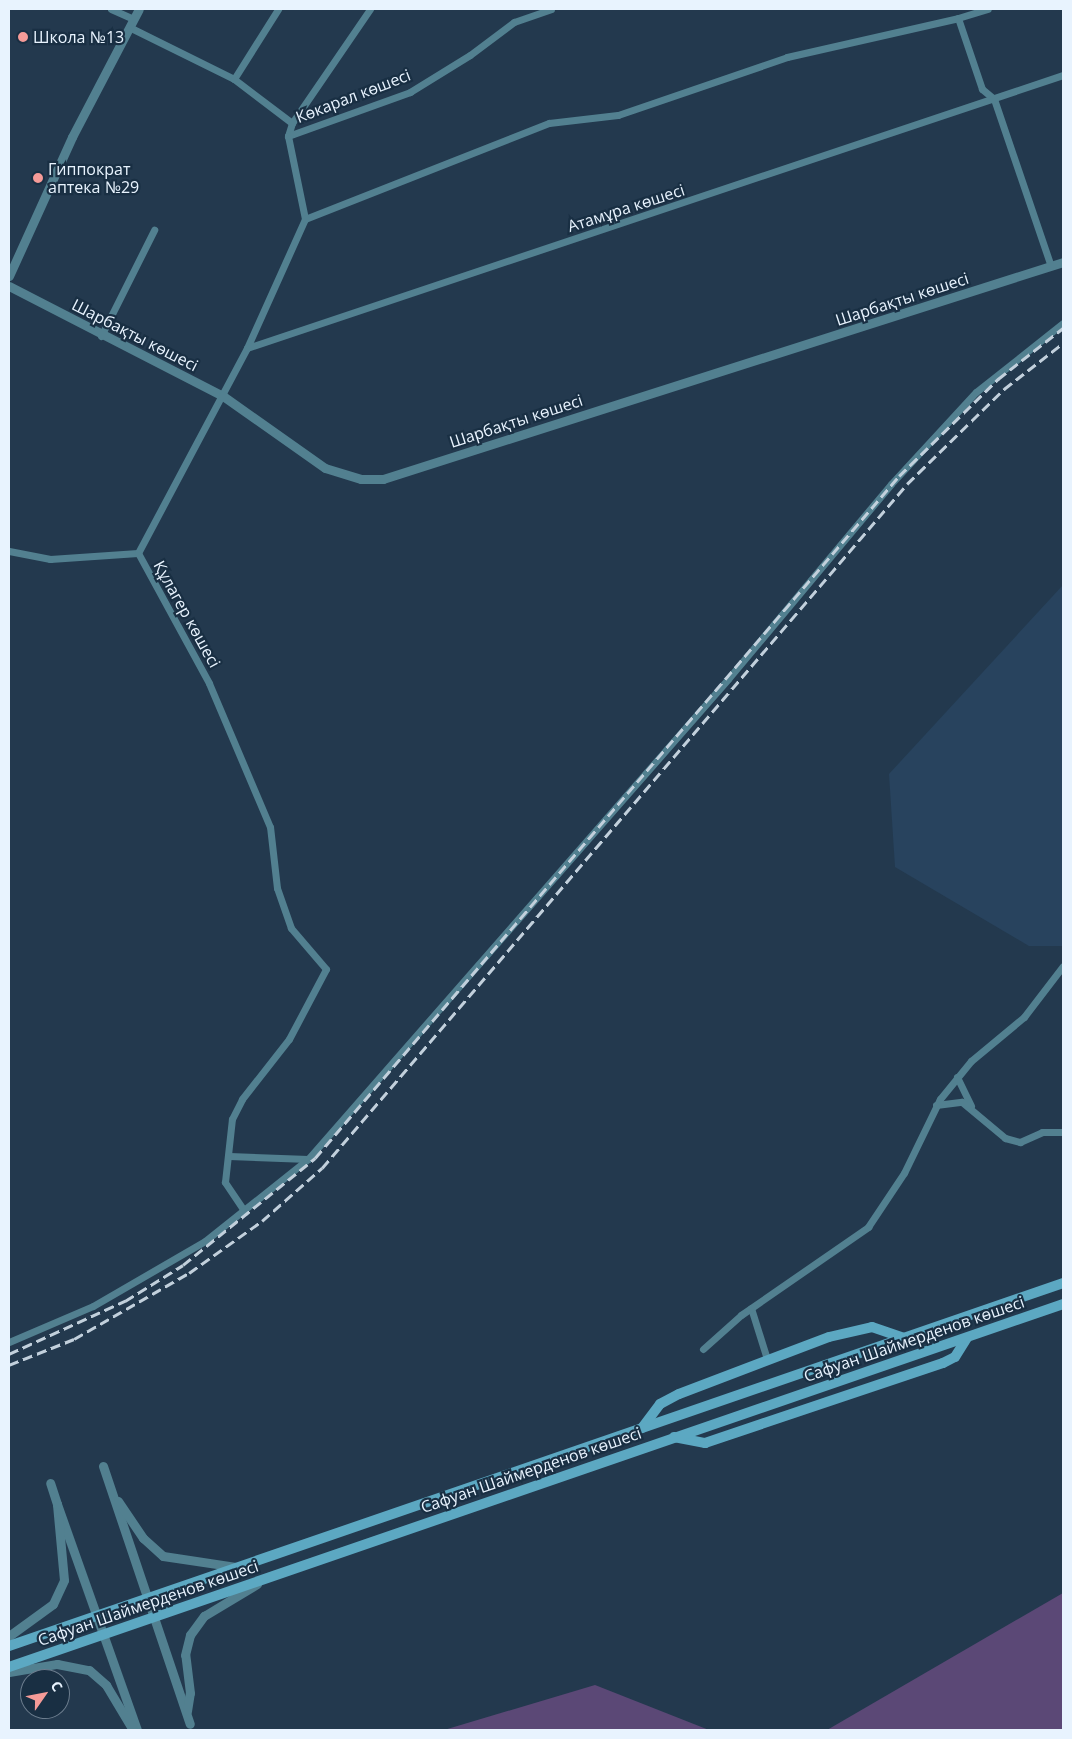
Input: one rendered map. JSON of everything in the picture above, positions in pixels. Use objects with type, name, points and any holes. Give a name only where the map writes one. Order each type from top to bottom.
[{"type":"main road","name":"Сафуан Шаймерденов көшесі","points":[[9,1646],[1063,1283]]},
{"type":"main road","name":"Сафуан Шаймерденов көшесі","points":[[9,1667],[1063,1304]]},
{"type":"main road","points":[[642,1428],[660,1404],[767,1359],[872,1327],[904,1338]]},
{"type":"main road","points":[[674,1437],[705,1443],[715,1440],[943,1363],[955,1357],[968,1338]]},
{"type":"street","name":"Көкарал көшесі","points":[[111,9],[131,23],[234,79],[292,123],[288,136]]},
{"type":"street","points":[[9,276],[72,137],[139,9]]},
{"type":"street","points":[[234,79],[278,9]]},
{"type":"street","points":[[292,123],[370,9]]},
{"type":"street","name":"Көкарал көшесі","points":[[288,136],[410,92],[470,55],[514,22],[551,9]]},
{"type":"street","points":[[305,219],[549,123],[618,115],[787,57],[958,18],[966,12],[988,9]]},
{"type":"street","points":[[958,18],[982,89],[994,99],[1051,266]]},
{"type":"street","name":"Атамұра көшесі","points":[[247,348],[1063,75]]},
{"type":"street","points":[[222,396],[247,348],[305,219],[288,136]]},
{"type":"street","points":[[101,336],[154,230]]},
{"type":"street","name":"Шарбақты көшесі","points":[[9,286],[101,336],[222,396],[325,468],[361,479],[383,479],[1063,262]]},
{"type":"street","points":[[9,1342],[118,1292],[245,1212],[308,1159],[728,679],[891,484],[976,392],[1063,323]]},
{"type":"street","name":"Құлагер көшесі","points":[[222,396],[138,553],[209,683],[255,799],[270,827],[277,888],[290,928],[326,969],[288,1039],[234,1113],[228,1156]]},
{"type":"street","points":[[9,551],[50,559],[138,553]]},
{"type":"street","points":[[703,1349],[751,1308],[868,1228],[904,1173],[936,1105],[957,1077],[1024,1016],[1063,966]]},
{"type":"street","points":[[957,1077],[972,1106],[1006,1138],[1020,1142],[1042,1132],[1063,1132]]},
{"type":"street","points":[[936,1105],[949,1101],[972,1106]]},
{"type":"street","points":[[245,1212],[225,1182],[228,1156],[308,1159]]},
{"type":"street","points":[[751,1308],[767,1359]]},
{"type":"street","points":[[103,1466],[190,1724]]},
{"type":"street","points":[[50,1483],[94,1616],[135,1730]]},
{"type":"street","points":[[114,1495],[143,1538],[163,1556],[237,1568]]},
{"type":"street","points":[[9,1636],[52,1604],[64,1580],[58,1504]]},
{"type":"street","points":[[186,1713],[190,1693],[186,1655],[190,1635],[204,1616],[265,1578]]},
{"type":"street","points":[[9,1672],[66,1664],[89,1670],[106,1685],[135,1730]]},
{"type":"shaded area","points":[[1063,585],[1063,946],[1029,946],[895,867],[889,774]]},
{"type":"shaded area","points":[[1063,1593],[1063,1730],[827,1730]]},
{"type":"shaded area","points":[[595,1685],[709,1730],[444,1730]]},
{"type":"railway","points":[[9,1354],[125,1301],[183,1265],[315,1158],[899,476],[998,379],[1063,328]]},
{"type":"railway","points":[[9,1365],[74,1339],[189,1273],[262,1221],[322,1168],[907,484],[1004,389],[1063,343]]},
{"type":"place","name":"Школа №13","points":[[23,37]]},
{"type":"place","name":"Гиппократ аптека №29","points":[[38,178]]}]
